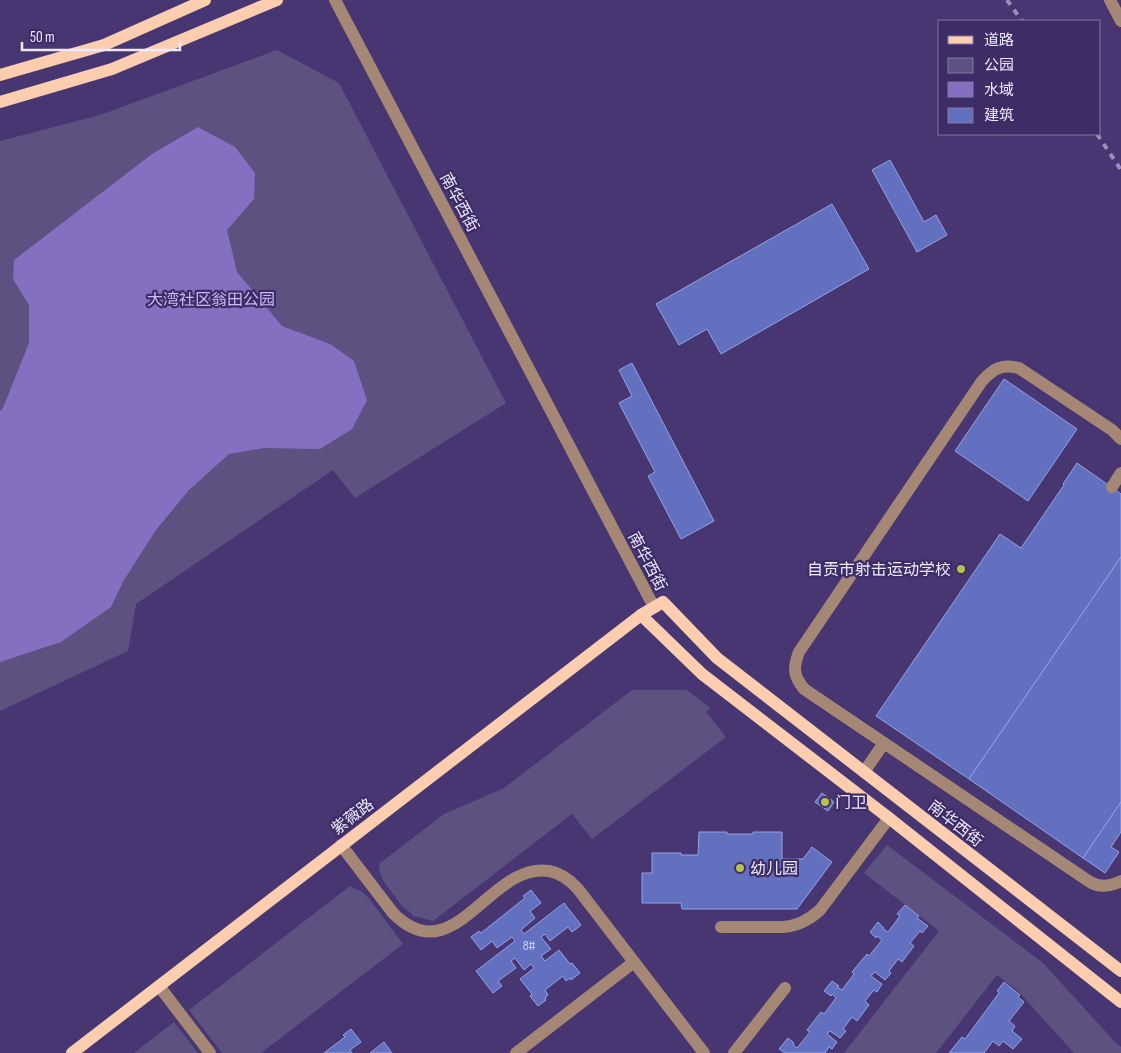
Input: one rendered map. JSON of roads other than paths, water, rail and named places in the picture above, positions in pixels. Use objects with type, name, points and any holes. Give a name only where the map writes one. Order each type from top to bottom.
[{"type":"main road","points":[[0,75],[104,45],[205,0]]},
{"type":"main road","points":[[0,102],[112,69],[278,0]]},
{"type":"main road","name":"南华西街","points":[[654,606],[663,602],[717,658],[1121,972]]},
{"type":"main road","name":"紫薇路","points":[[72,1053],[654,606]]},
{"type":"main road","points":[[641,615],[702,674],[889,818],[1121,1002]]},
{"type":"street","name":"南华西街","points":[[335,0],[654,606]]},
{"type":"street","points":[[1110,0],[1121,21]]},
{"type":"street","points":[[1121,439],[1112,430],[1027,372],[1019,368],[1004,366],[989,373],[799,652],[795,661],[794,671],[798,681],[804,688],[1095,885],[1114,885],[1121,882]]},
{"type":"street","points":[[1112,487],[1121,473]]},
{"type":"street","points":[[864,772],[884,743]]},
{"type":"street","points":[[721,928],[793,926],[812,917],[820,910],[889,818]]},
{"type":"street","points":[[341,845],[393,913],[402,922],[413,928],[426,931],[447,928],[458,922],[521,875],[542,870],[552,872],[572,881],[704,1053]]},
{"type":"street","points":[[516,1053],[634,962]]},
{"type":"street","points":[[159,986],[210,1053]]},
{"type":"street","points":[[734,1053],[785,988]]},
{"type":"water","points":[[198,127],[235,147],[255,173],[254,199],[227,230],[237,272],[282,326],[330,344],[354,361],[367,400],[352,429],[320,449],[264,448],[229,454],[188,491],[156,530],[124,580],[111,607],[61,642],[0,662],[0,411],[3,408],[29,343],[29,305],[13,279],[14,260],[152,154]]},
{"type":"railway","points":[[1007,0],[1021,20]]},
{"type":"railway","points":[[1098,135],[1121,170]]},
{"type":"place","name":"自贡市射击运动学校","points":[[961,569]]},
{"type":"place","name":"门卫","points":[[825,802]]},
{"type":"place","name":"幼儿园","points":[[740,868]]},
{"type":"park label","name":"大湾社区翁田公园","points":[[211,299]]}]
